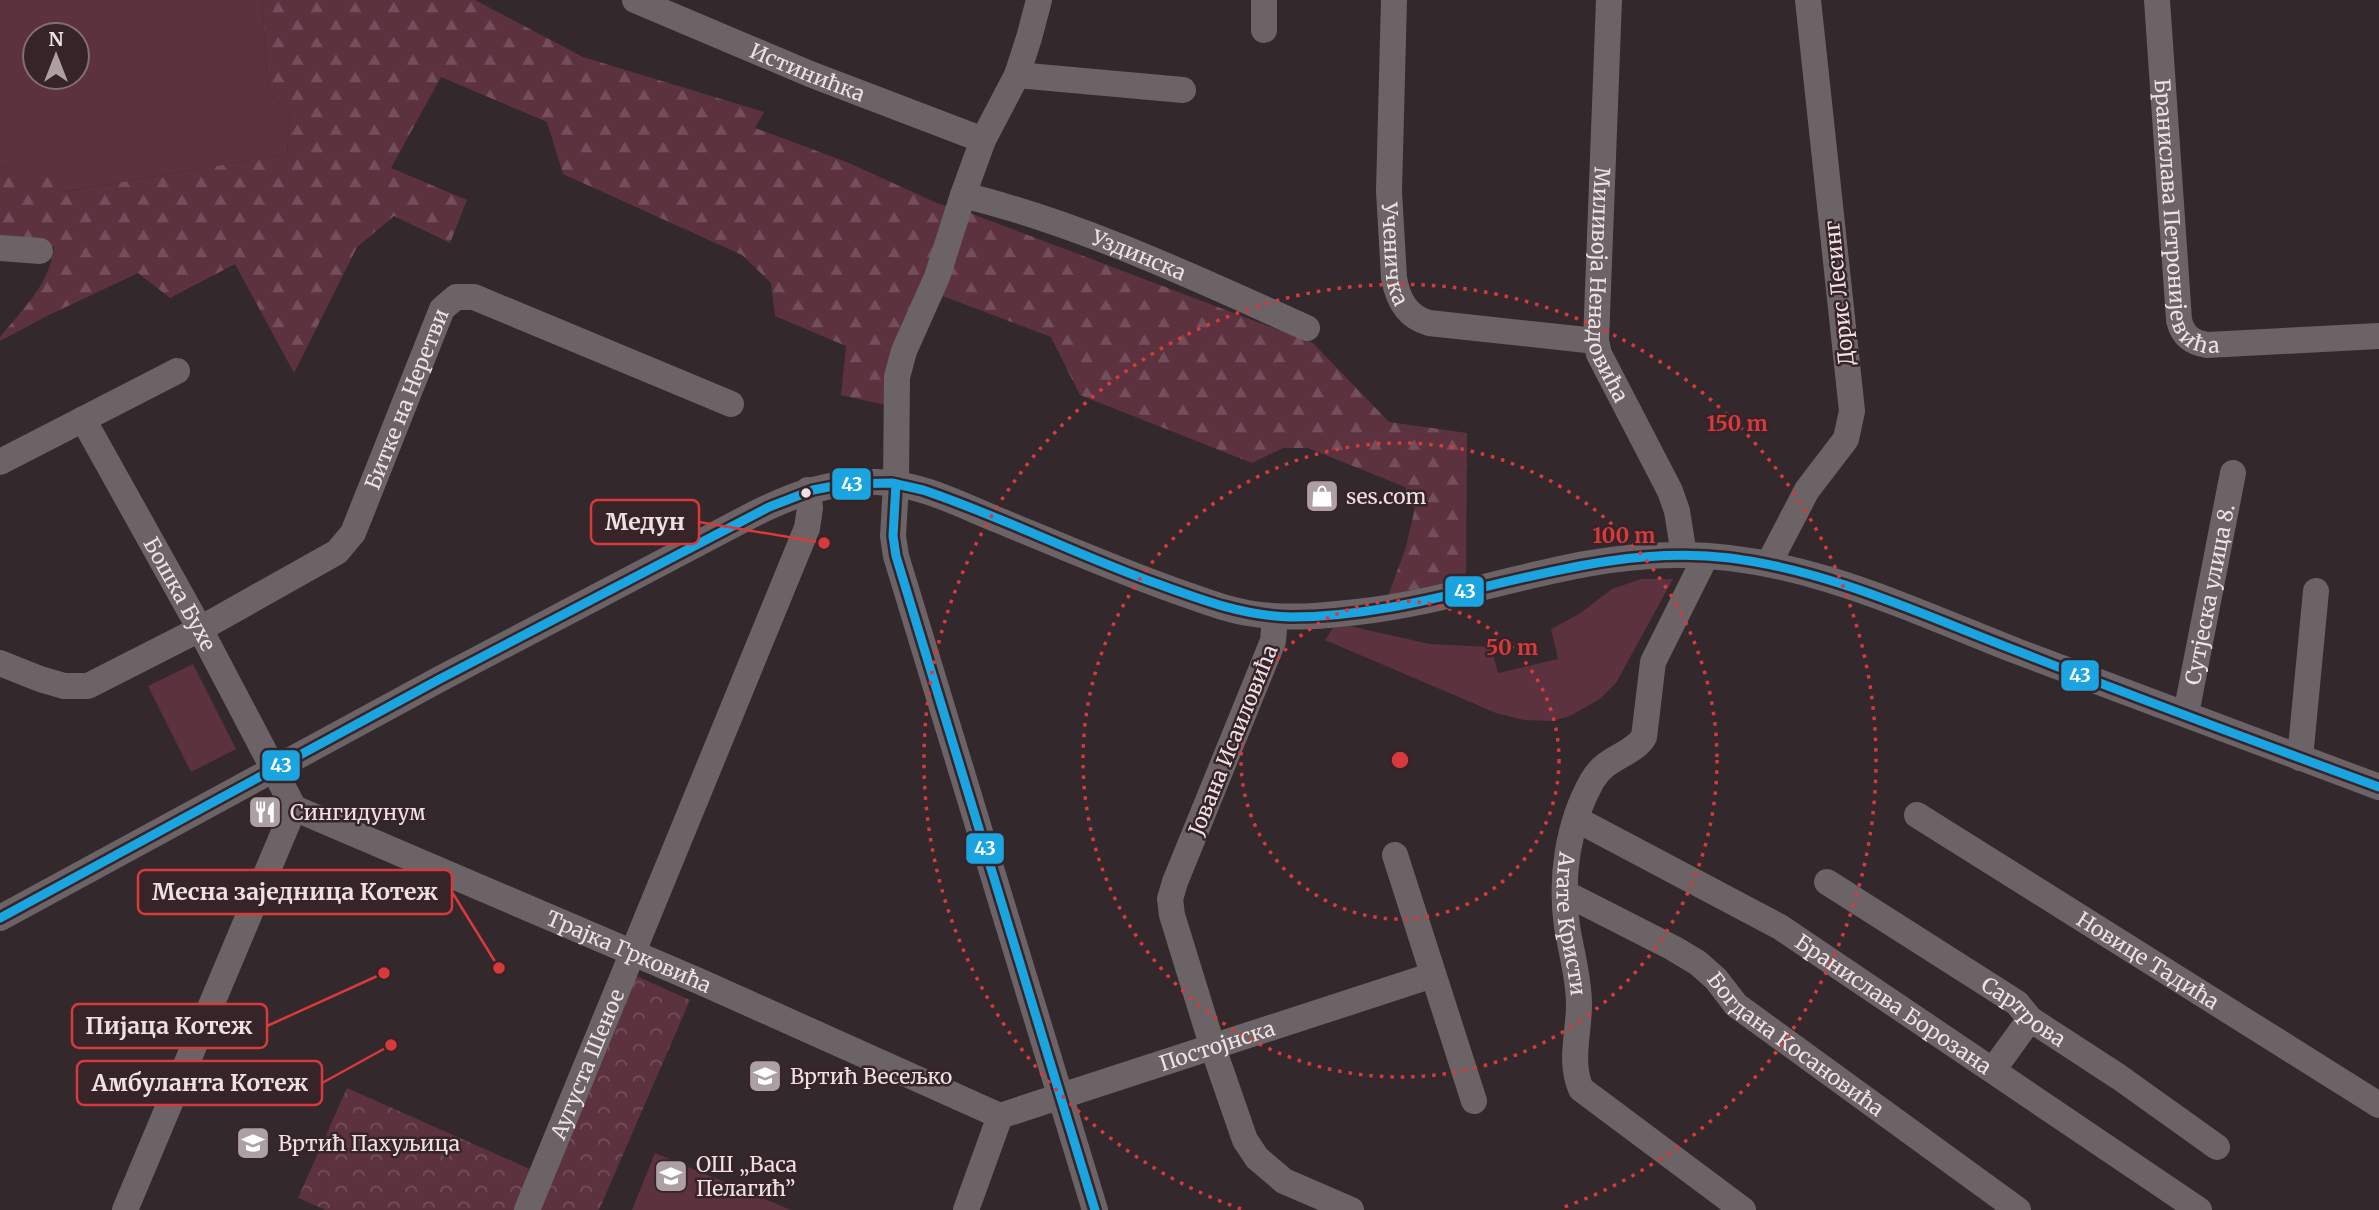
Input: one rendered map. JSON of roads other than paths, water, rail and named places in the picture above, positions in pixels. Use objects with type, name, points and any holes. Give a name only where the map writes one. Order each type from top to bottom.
[{"type":"street","name":"Истинићка","points":[[635,0],[810,74],[983,140]]},
{"type":"street","points":[[1039,0],[1017,75],[983,140],[962,195],[937,277],[904,351],[897,377],[893,536],[896,556],[1095,1210]]},
{"type":"street","points":[[1264,0],[1264,30]]},
{"type":"street","name":"Ученичка","points":[[1394,0],[1389,191],[1394,278],[1403,304],[1417,320],[1429,323],[1596,341]]},
{"type":"street","name":"Миливоја Ненадовића","points":[[1609,0],[1596,341],[1598,354],[1670,491],[1695,555]]},
{"type":"street","name":"Дорис Лесинг","points":[[1769,563],[1807,490],[1846,439],[1852,411],[1808,0]]},
{"type":"street","name":"Бранислава Петронијевића","points":[[2157,0],[2181,329],[2196,343],[2207,345],[2379,336]]},
{"type":"street","points":[[1017,75],[1183,90]]},
{"type":"street","name":"Уздинска","points":[[962,195],[1030,212],[1144,257],[1307,328]]},
{"type":"street","points":[[0,248],[40,251]]},
{"type":"street","name":"Битке на Неретви","points":[[0,663],[64,686],[88,686],[200,629],[337,552],[354,533],[442,309],[456,297],[474,297],[731,404]]},
{"type":"street","points":[[0,463],[177,371]]},
{"type":"street","name":"Бошка Бухе","points":[[83,419],[200,629],[273,771]]},
{"type":"street","name":"Сутјеска улица 8.","points":[[2186,714],[2233,473]]},
{"type":"street","name":"Јована Исаиловића","points":[[0,919],[438,680],[754,514],[808,490],[850,483],[896,484],[945,498],[1196,598],[1241,612],[1275,617],[1273,641],[1170,898],[1172,915],[1240,1128],[1257,1158],[1284,1181],[1351,1210]]},
{"type":"street","name":"Аугуста Шеное","points":[[527,1210],[807,528],[810,508],[808,490]]},
{"type":"street","name":"Сутјеска улица 8.","points":[[1275,617],[1322,617],[1406,606],[1561,569],[1625,558],[1695,555],[1769,563],[1792,568],[1870,595],[2379,787]]},
{"type":"street","name":"Агате Кристи","points":[[1695,555],[1653,662],[1644,737],[1636,746],[1602,766],[1587,789],[1567,851],[1566,922],[1576,966],[1578,994],[1575,1069],[1581,1089],[1743,1210]]},
{"type":"street","points":[[2300,758],[2316,591]]},
{"type":"street","points":[[125,1210],[294,808],[273,771]]},
{"type":"street","name":"Трајка Грковића","points":[[294,808],[633,952],[1000,1116]]},
{"type":"street","name":"Новице Тадића","points":[[1917,815],[2379,1105]]},
{"type":"street","name":"Бранислава Борозана","points":[[1576,819],[1757,913],[2199,1210]]},
{"type":"street","points":[[1395,855],[1474,1101]]},
{"type":"street","name":"Сартрова","points":[[1827,882],[2017,1003],[2030,1019],[2119,1077],[2217,1147]]},
{"type":"street","name":"Богдана Косановића","points":[[1565,893],[1698,963],[1716,979],[1736,1005],[2018,1210]]},
{"type":"street","name":"Постојнска","points":[[1000,1116],[1433,975]]},
{"type":"street","points":[[1993,1070],[2030,1019]]},
{"type":"street","points":[[966,1210],[1000,1116]]},
{"type":"place","name":"ses.com","points":[[1322,496]]},
{"type":"place","name":"Медун","points":[[824,543]]},
{"type":"place","name":"Сингидунум","points":[[265,812]]},
{"type":"place","name":"Месна заједница Котеж","points":[[499,968]]},
{"type":"place","name":"Пијаца Котеж","points":[[384,973]]},
{"type":"place","name":"Амбуланта Котеж","points":[[391,1045]]},
{"type":"place","name":"Вртић Весељко","points":[[765,1076]]},
{"type":"place","name":"Вртић Пахуљица","points":[[253,1143]]},
{"type":"place","name":"ОШ „Васа Пелагић”","points":[[671,1176]]}]
